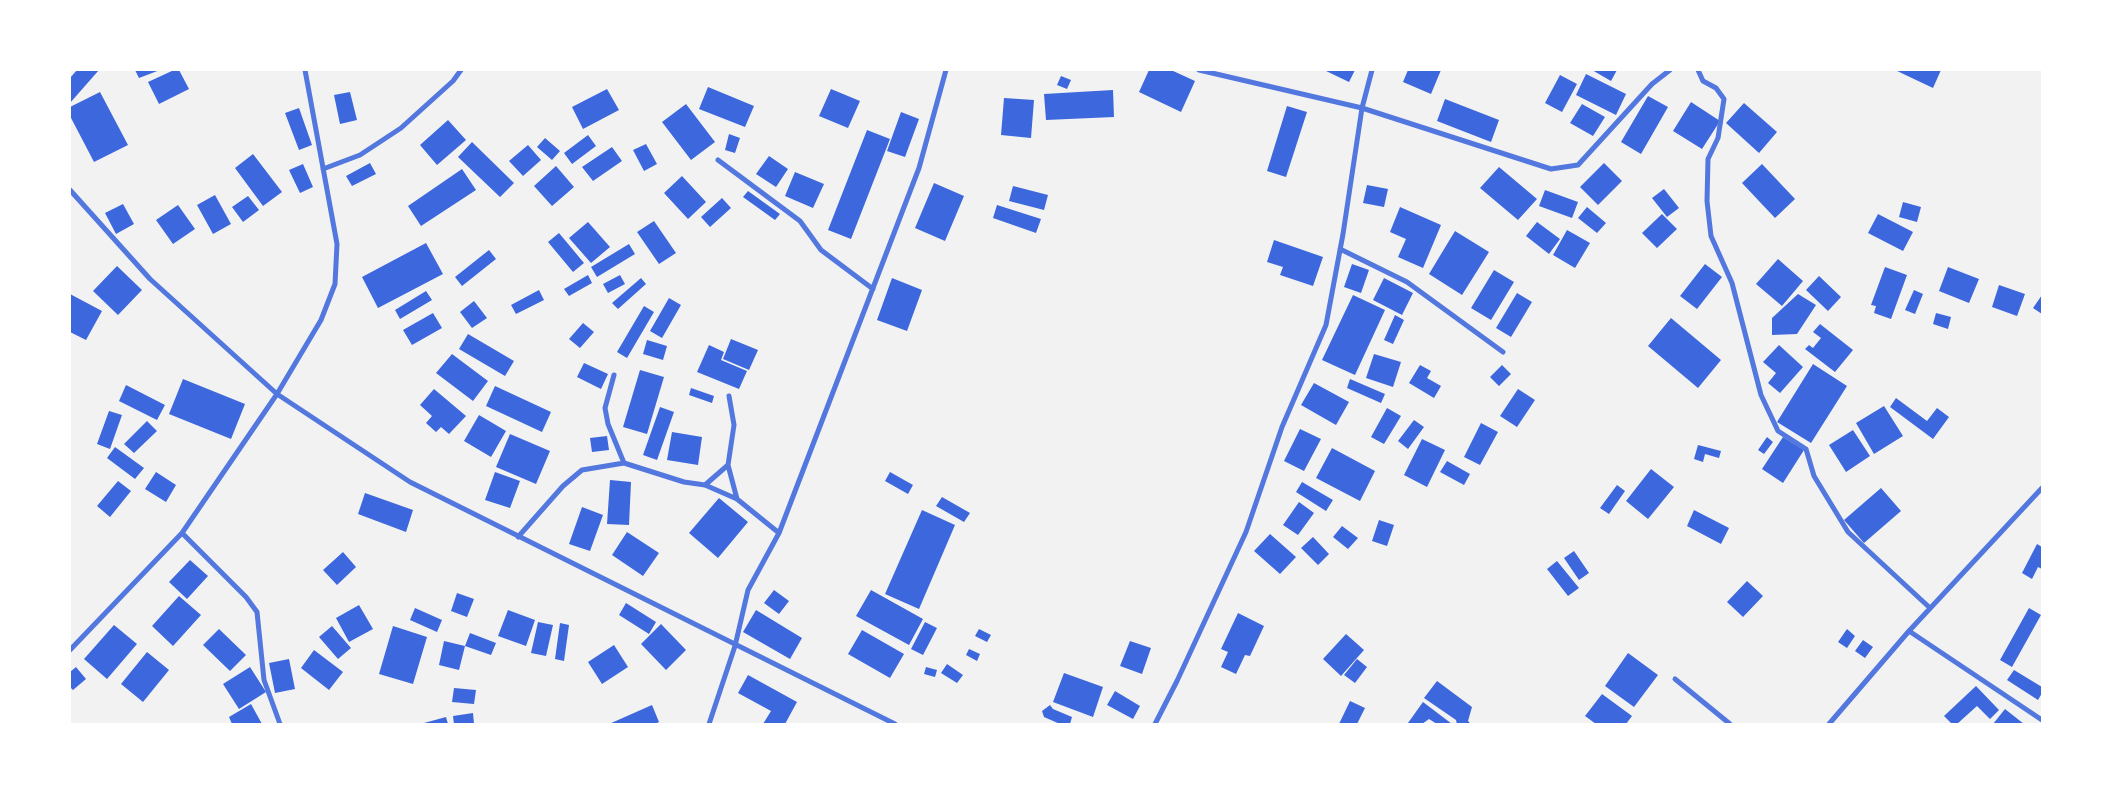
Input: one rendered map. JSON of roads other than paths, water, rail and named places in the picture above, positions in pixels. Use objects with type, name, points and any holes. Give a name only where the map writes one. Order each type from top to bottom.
[{"type":"street","points":[[70,650],[182,533],[277,394],[322,320],[334,284],[337,244],[305,70]]},
{"type":"street","points":[[323,169],[360,155],[401,128],[453,81],[461,70]]},
{"type":"street","points":[[709,724],[735,646],[748,590],[779,533],[920,168],[946,70]]},
{"type":"street","points":[[1199,70],[1362,108],[1551,168],[1578,165],[1652,84],[1670,70]]},
{"type":"street","points":[[1155,724],[1246,532],[1282,427],[1326,325],[1362,108],[1372,70]]},
{"type":"street","points":[[1698,70],[1703,81],[1716,88],[1724,99],[1718,138],[1708,159],[1707,201],[1711,236],[1732,283],[1761,395],[1778,431],[1806,448],[1814,476],[1848,532],[1930,608]]},
{"type":"street","points":[[718,160],[800,221],[821,250],[873,289]]},
{"type":"street","points":[[70,190],[150,279],[277,394],[410,482],[735,646],[895,724]]},
{"type":"street","points":[[1340,249],[1407,282],[1503,352]]},
{"type":"street","points":[[614,375],[605,408],[608,424],[624,463]]},
{"type":"street","points":[[729,396],[734,425],[728,465],[737,499]]},
{"type":"street","points":[[518,537],[563,486],[582,470],[624,463],[684,482],[705,485],[737,499],[779,533]]},
{"type":"street","points":[[705,485],[728,465]]},
{"type":"street","points":[[1829,724],[1909,631],[2042,488]]},
{"type":"street","points":[[182,533],[246,597],[257,612],[264,680],[280,724]]},
{"type":"street","points":[[1909,631],[2042,720]]},
{"type":"street","points":[[1675,679],[1730,724]]}]
